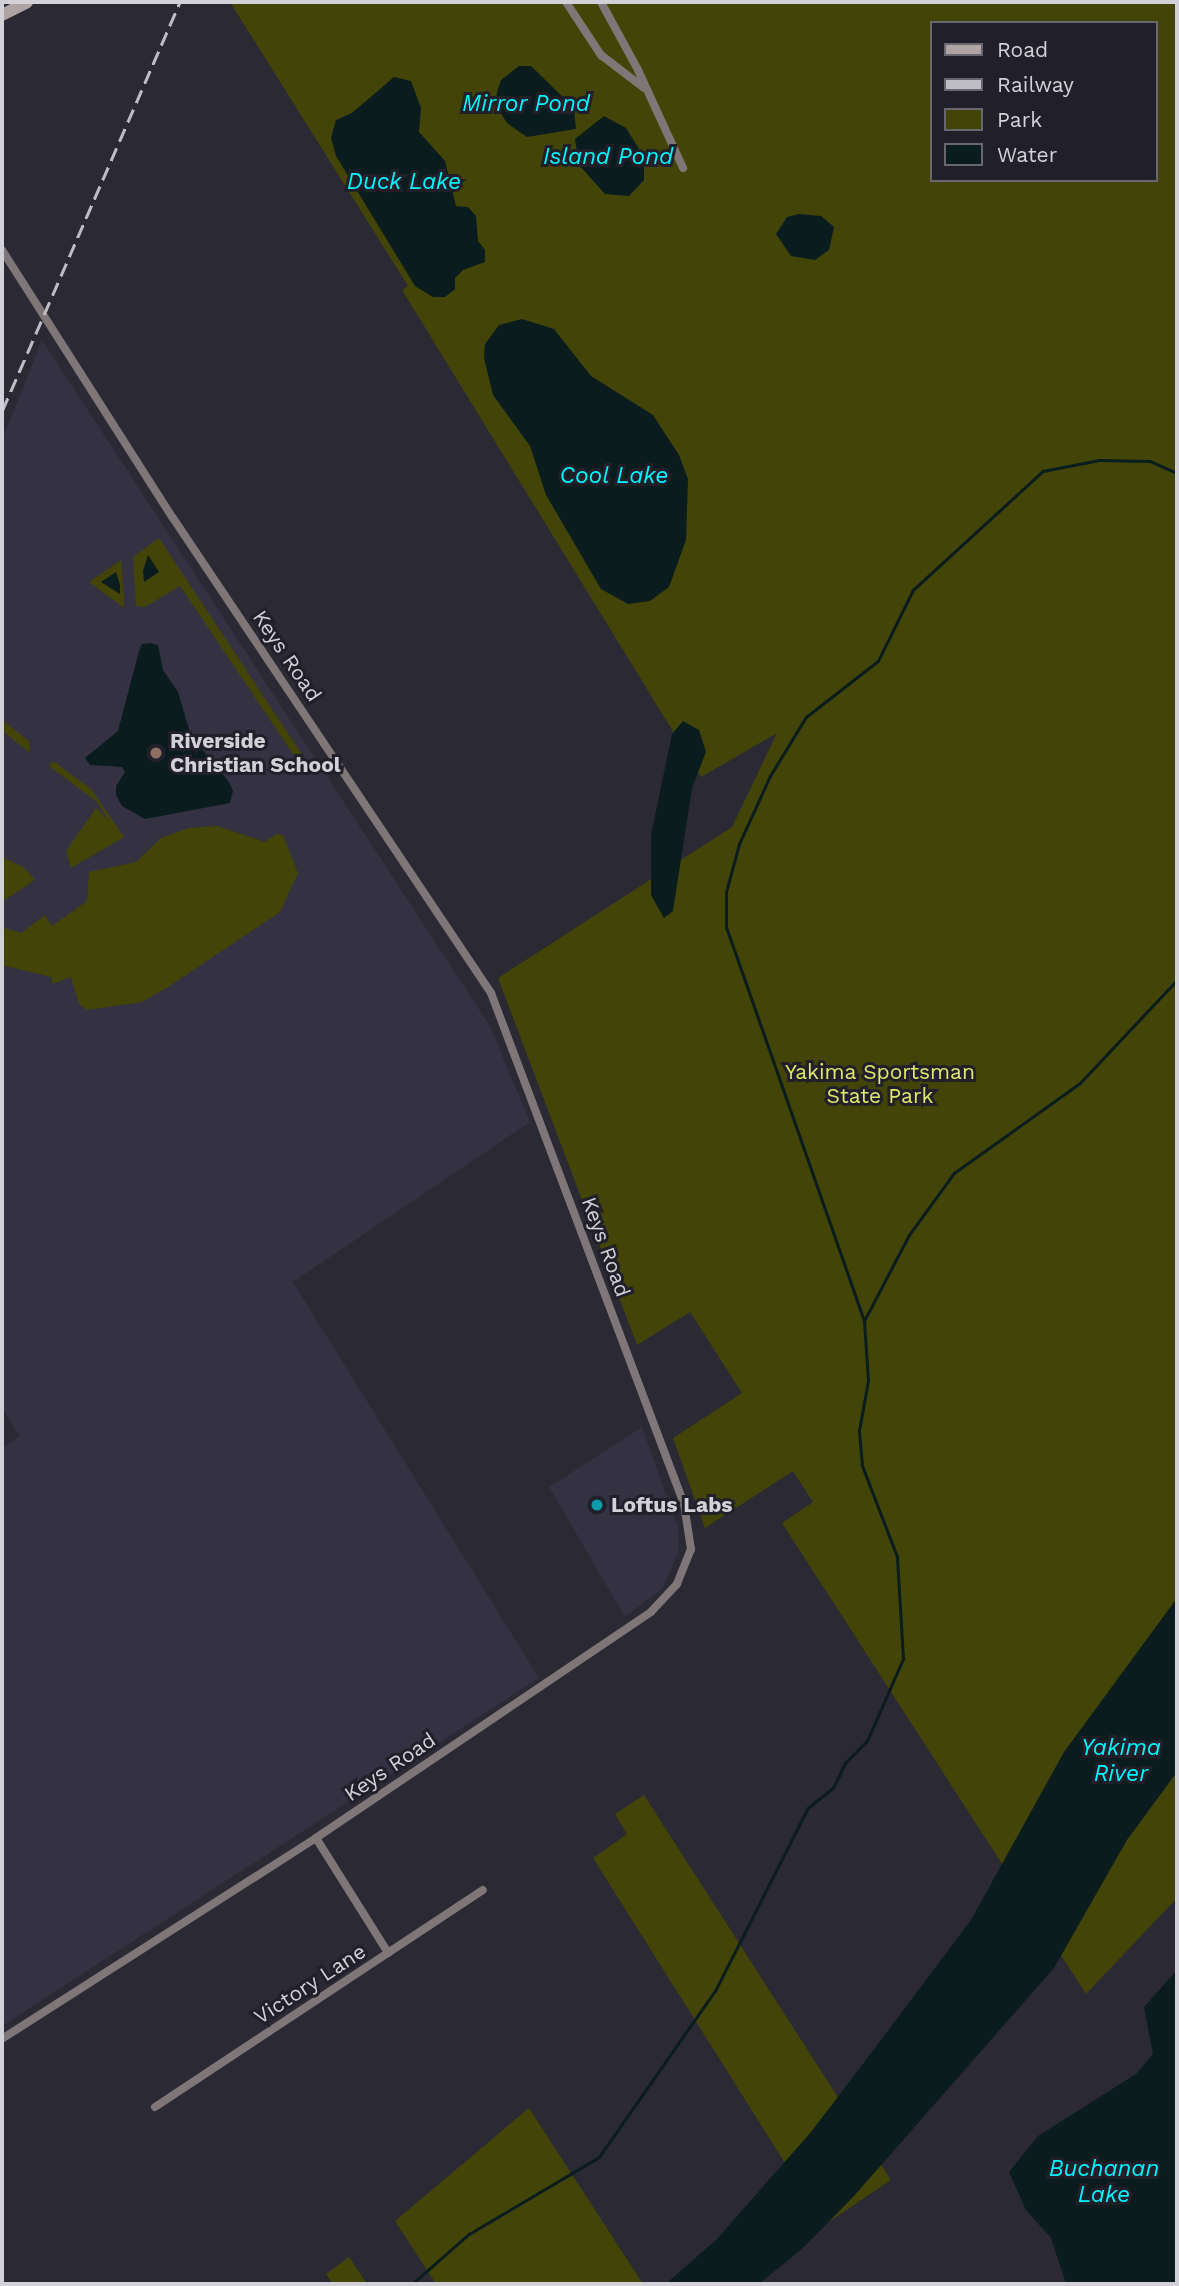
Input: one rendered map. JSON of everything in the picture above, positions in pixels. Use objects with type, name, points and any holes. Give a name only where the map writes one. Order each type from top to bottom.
[{"type":"main road","points":[[2,15],[27,2]]},
{"type":"street","points":[[566,2],[601,55],[644,88]]},
{"type":"street","points":[[601,2],[639,70],[644,88],[683,168]]},
{"type":"street","name":"Keys Road","points":[[2,250],[181,530],[491,993],[684,1504],[691,1549],[677,1584],[651,1612],[316,1838],[2,2039]]},
{"type":"street","points":[[316,1838],[388,1953]]},
{"type":"street","name":"Victory Lane","points":[[155,2107],[483,1890]]},
{"type":"shaded area","points":[[42,340],[490,1026],[530,1122],[293,1282],[539,1678],[2,2026],[2,1448],[20,1436],[2,1408],[2,440]]},
{"type":"shaded area","points":[[642,1427],[678,1528],[679,1550],[663,1588],[625,1617],[549,1487]]},
{"type":"green space","name":"Yakima Sportsman State Park","points":[[230,2],[1177,2],[1177,1898],[1086,1994],[782,1523],[813,1502],[793,1471],[705,1528],[673,1438],[742,1393],[690,1312],[637,1345],[498,978],[732,827],[777,733],[701,777],[402,290],[408,286]]},
{"type":"green space","points":[[159,538],[313,771],[307,775],[180,586],[145,607],[136,606],[133,557]]},
{"type":"green space","points":[[121,560],[124,598],[124,608],[89,582]]},
{"type":"green space","points":[[2,720],[29,741],[30,753],[2,731]]},
{"type":"green space","points":[[53,761],[91,789],[124,837],[71,868],[66,851],[96,808],[109,821],[97,802],[49,766]]},
{"type":"green space","points":[[217,826],[265,842],[276,834],[283,835],[298,873],[280,912],[168,987],[142,1002],[87,1010],[79,1004],[71,977],[53,984],[51,977],[2,965],[2,927],[21,933],[45,915],[52,926],[87,901],[89,872],[136,862],[161,838],[189,828]]},
{"type":"green space","points":[[2,857],[23,867],[35,880],[2,902]]},
{"type":"green space","points":[[644,1795],[891,2180],[824,2225],[593,1858],[627,1834],[615,1814]]},
{"type":"green space","points":[[529,2108],[643,2284],[436,2284],[395,2221]]},
{"type":"green space","points":[[349,2257],[367,2284],[333,2284],[326,2274]]},
{"type":"water","name":"Mirror Pond","points":[[519,66],[531,66],[574,108],[576,129],[527,137],[507,123],[495,104],[497,92],[501,80]]},
{"type":"water","name":"Duck Lake","points":[[394,77],[411,81],[421,108],[419,132],[445,161],[456,206],[468,207],[476,216],[478,241],[485,250],[485,262],[463,270],[455,278],[455,289],[445,297],[433,297],[415,286],[336,156],[331,138],[336,120],[352,113]]},
{"type":"water","name":"Island Pond","points":[[604,116],[626,128],[644,157],[644,180],[629,196],[605,194],[579,165],[575,139]]},
{"type":"water","points":[[799,214],[821,216],[834,227],[829,250],[815,260],[791,256],[776,234],[787,217]]},
{"type":"water","name":"Cool Lake","points":[[522,319],[554,329],[591,376],[653,415],[679,455],[688,479],[686,540],[669,587],[650,601],[628,604],[601,589],[546,495],[530,446],[493,395],[484,358],[485,344],[499,325]]},
{"type":"water","points":[[148,555],[159,572],[144,582],[143,571]]},
{"type":"water","points":[[116,572],[120,585],[120,594],[101,582]]},
{"type":"water","points":[[142,644],[158,645],[163,670],[178,692],[191,736],[229,782],[233,791],[230,803],[145,819],[122,806],[116,795],[116,786],[125,772],[122,767],[90,765],[85,758],[118,731],[139,651]]},
{"type":"water","points":[[683,721],[699,730],[706,752],[692,788],[673,911],[664,918],[651,895],[651,835],[672,734]]},
{"type":"water","name":"Yakima River","points":[[1177,1598],[1177,1772],[1127,1840],[1054,1968],[854,2196],[803,2248],[759,2284],[652,2284],[668,2282],[716,2240],[811,2132],[971,1920],[1064,1752]]},
{"type":"water","name":"Buchanan Lake","points":[[1177,1970],[1177,2284],[1066,2284],[1051,2238],[1026,2210],[1009,2172],[1038,2136],[1136,2074],[1153,2054],[1144,2007]]},
{"type":"waterway","points":[[864,1321],[726,928],[726,892],[739,844],[770,776],[806,717],[878,661],[913,590],[1043,471],[1099,460],[1150,461],[1177,473]]},
{"type":"waterway","points":[[412,2284],[469,2234],[599,2157],[715,1991],[808,1808],[833,1788],[845,1763],[867,1741],[903,1659],[897,1557],[862,1466],[859,1431],[868,1381],[864,1321],[909,1235],[954,1173],[1079,1084],[1177,980]]},
{"type":"railway","points":[[2,411],[180,2]]},
{"type":"place","name":"Riverside Christian School","points":[[156,753]]},
{"type":"place","name":"Loftus Labs","points":[[597,1505]]}]
